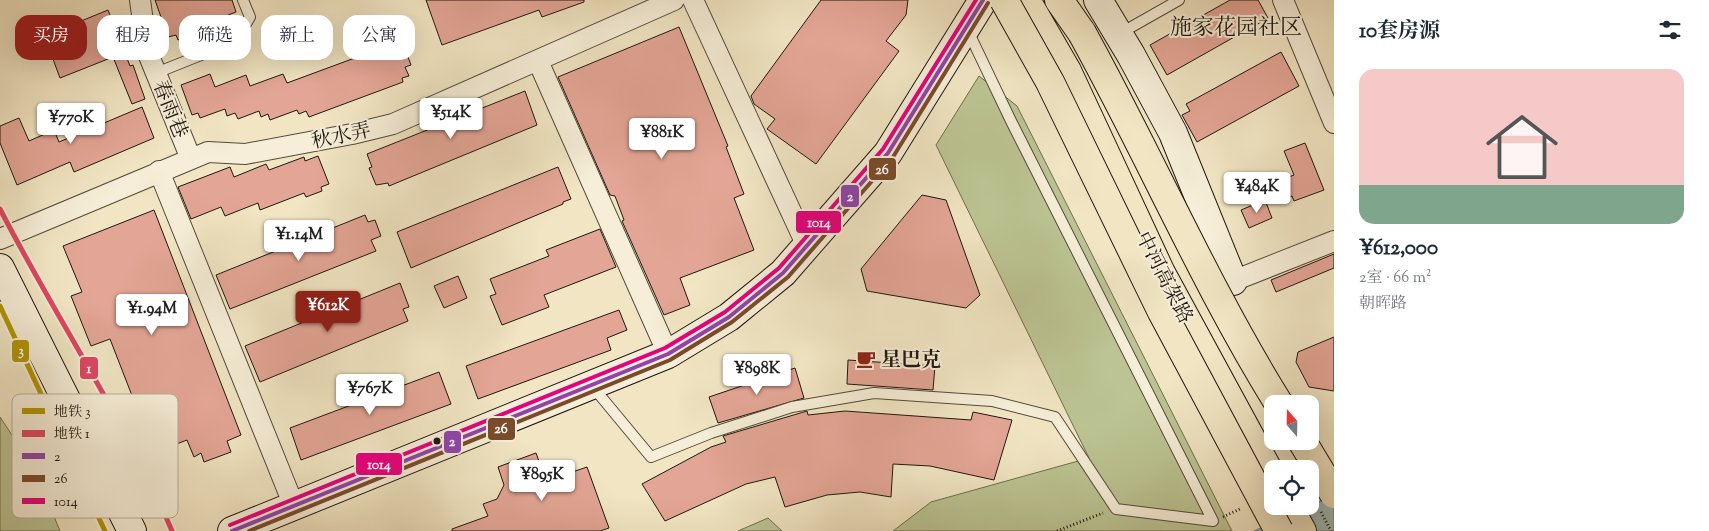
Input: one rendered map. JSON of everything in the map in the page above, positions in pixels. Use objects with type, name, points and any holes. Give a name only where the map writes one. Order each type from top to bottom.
[{"type":"highway","points":[[1004,0],[1050,82],[1162,312],[1279,531]]},
{"type":"highway","name":"中河高架路","points":[[1026,0],[1067,72],[1160,273],[1264,462]]},
{"type":"highway","points":[[1059,0],[1082,34]]},
{"type":"highway","points":[[1066,0],[1082,34]]},
{"type":"highway","name":"中河高架路","points":[[1082,34],[1122,105],[1152,169],[1232,324],[1274,395]]},
{"type":"highway","points":[[1067,72],[1078,140]]},
{"type":"highway","points":[[1307,450],[1334,494]]},
{"type":"highway","points":[[1293,515],[1302,531]]},
{"type":"street","name":"春雨巷","points":[[140,0],[147,51],[191,159]]},
{"type":"street","name":"秋水弄","points":[[0,239],[208,152],[245,154],[352,134],[393,124],[674,0]]},
{"type":"street","points":[[693,0],[806,244]]},
{"type":"street","points":[[232,531],[668,354],[729,317],[783,273],[806,244],[888,153],[983,0]]},
{"type":"street","points":[[1098,0],[1131,55],[1173,133],[1233,281],[1334,241]]},
{"type":"street","points":[[1283,0],[1334,123]]},
{"type":"street","points":[[538,61],[668,354]]},
{"type":"street","points":[[159,171],[294,506]]},
{"type":"street","points":[[0,268],[63,394]]},
{"type":"street","points":[[125,518],[132,531]]},
{"type":"lane","points":[[156,73],[236,41],[250,17],[243,0]]},
{"type":"lane","points":[[1118,35],[1179,0]]},
{"type":"lane","points":[[593,386],[651,457],[711,433],[792,407],[874,393],[992,401],[1055,417],[1116,508],[1213,521],[1011,121],[967,28]]},
{"type":"path","points":[[1057,531],[1116,508]]},
{"type":"green space","points":[[979,76],[1017,106],[1232,531],[893,531],[931,502],[1089,458],[936,145]]},
{"type":"green space","points":[[0,417],[12,436],[12,518],[54,518],[60,531],[0,531]]},
{"type":"green space","points":[[768,518],[782,531],[738,531]]},
{"type":"water","points":[[1334,495],[1334,531],[1254,531],[1290,515],[1319,515],[1319,502]]},
{"type":"building","points":[[155,0],[232,0],[236,12],[228,15],[179,15],[178,40],[176,35],[169,37],[169,15],[160,15]]},
{"type":"building","points":[[426,0],[584,0],[584,2],[542,17],[539,10],[442,45]]},
{"type":"building","points":[[821,0],[908,0],[906,15],[886,41],[899,51],[816,164],[767,129],[775,119],[754,104],[751,96]]},
{"type":"building","points":[[1230,0],[1258,0],[1268,18],[1167,75],[1150,45]]},
{"type":"building","points":[[108,10],[110,15],[97,15],[97,60],[105,60],[60,78],[53,60],[87,60],[87,19]]},
{"type":"building","points":[[679,27],[728,146],[726,147],[744,194],[734,198],[754,250],[680,278],[690,305],[664,315],[622,221],[624,220],[615,196],[610,195],[558,77]]},
{"type":"building","points":[[1281,52],[1299,86],[1197,142],[1182,115],[1190,111],[1186,104]]},
{"type":"building","points":[[114,60],[128,60],[130,66],[133,65],[145,99],[132,104]]},
{"type":"building","points":[[349,60],[409,60],[411,65],[405,67],[409,76],[402,78],[403,82],[309,117],[306,111],[299,114],[297,110],[270,120],[268,114],[261,117],[259,111],[238,119],[235,113],[227,116],[225,109],[200,118],[198,113],[192,115],[181,85],[210,74],[215,87],[246,75],[250,86],[283,74],[287,83]]},
{"type":"building","points":[[525,91],[537,125],[389,186],[388,183],[376,185],[369,168],[372,167],[367,154]]},
{"type":"building","points":[[142,107],[154,138],[74,172],[70,162],[17,185],[0,143],[0,126],[19,118],[29,141],[54,130],[59,142]]},
{"type":"building","points":[[1305,143],[1324,190],[1294,201],[1292,196],[1287,198],[1281,184],[1287,182],[1286,178],[1294,175],[1284,151]]},
{"type":"building","points":[[318,156],[329,184],[321,187],[322,191],[306,197],[304,193],[260,210],[258,203],[225,216],[221,207],[191,219],[178,187],[230,167],[234,177],[266,164],[269,170],[304,157],[305,161]]},
{"type":"building","points":[[558,167],[571,199],[411,268],[397,232]]},
{"type":"building","points":[[922,195],[946,200],[980,295],[966,308],[867,291],[861,269]]},
{"type":"building","points":[[1265,200],[1272,218],[1249,228],[1241,210]]},
{"type":"building","points":[[154,210],[241,435],[227,441],[231,452],[204,462],[201,453],[194,457],[187,440],[178,444],[178,394],[131,394],[110,339],[91,346],[71,296],[82,292],[63,246]]},
{"type":"building","points":[[365,215],[368,222],[375,220],[381,236],[371,240],[376,251],[230,309],[216,275]]},
{"type":"building","points":[[600,229],[616,267],[544,295],[549,307],[502,325],[490,296],[496,294],[490,279],[549,256],[546,250]]},
{"type":"building","points":[[1334,254],[1334,268],[1276,292],[1271,280]]},
{"type":"building","points":[[458,276],[467,298],[444,308],[434,286]]},
{"type":"building","points":[[400,283],[409,307],[403,309],[408,321],[260,382],[245,346]]},
{"type":"building","points":[[619,310],[627,330],[607,338],[611,350],[478,399],[466,366]]},
{"type":"building","points":[[1334,337],[1334,391],[1309,387],[1296,362],[1298,352]]},
{"type":"building","points":[[848,360],[935,366],[933,390],[847,384]]},
{"type":"building","points":[[795,368],[804,398],[718,423],[709,397]]},
{"type":"building","points":[[439,372],[451,404],[301,460],[290,428]]},
{"type":"building","points":[[807,411],[808,415],[845,411],[971,420],[973,412],[1012,420],[994,480],[930,466],[893,464],[891,497],[860,492],[827,495],[785,507],[775,477],[746,484],[665,521],[642,484],[711,447],[726,442],[723,436]]},
{"type":"building","points":[[536,453],[543,472],[555,478],[587,467],[609,528],[600,531],[452,531],[452,529],[488,516],[483,504],[497,499],[504,485],[498,467]]},
{"type":"metro line","name":"1","points":[[0,209],[103,394]]},
{"type":"metro line","name":"3","points":[[0,306],[41,394]]},
{"type":"metro line","name":"3","points":[[99,518],[105,531]]},
{"type":"metro line","name":"1","points":[[166,518],[172,531]]},
{"type":"transit line","name":"1014","points":[[230,525],[665,348],[725,312],[779,268],[883,149],[976,0]]},
{"type":"transit line","name":"2","points":[[232,531],[668,354],[729,317],[783,273],[888,153],[983,0]]},
{"type":"transit line","name":"26","points":[[249,531],[670,360],[732,322],[788,277],[893,157],[988,3]]},
{"type":"place","name":"星巴克","points":[[866,359]]},
{"type":"district","name":"施家花园社区","points":[[1236,26]]}]
